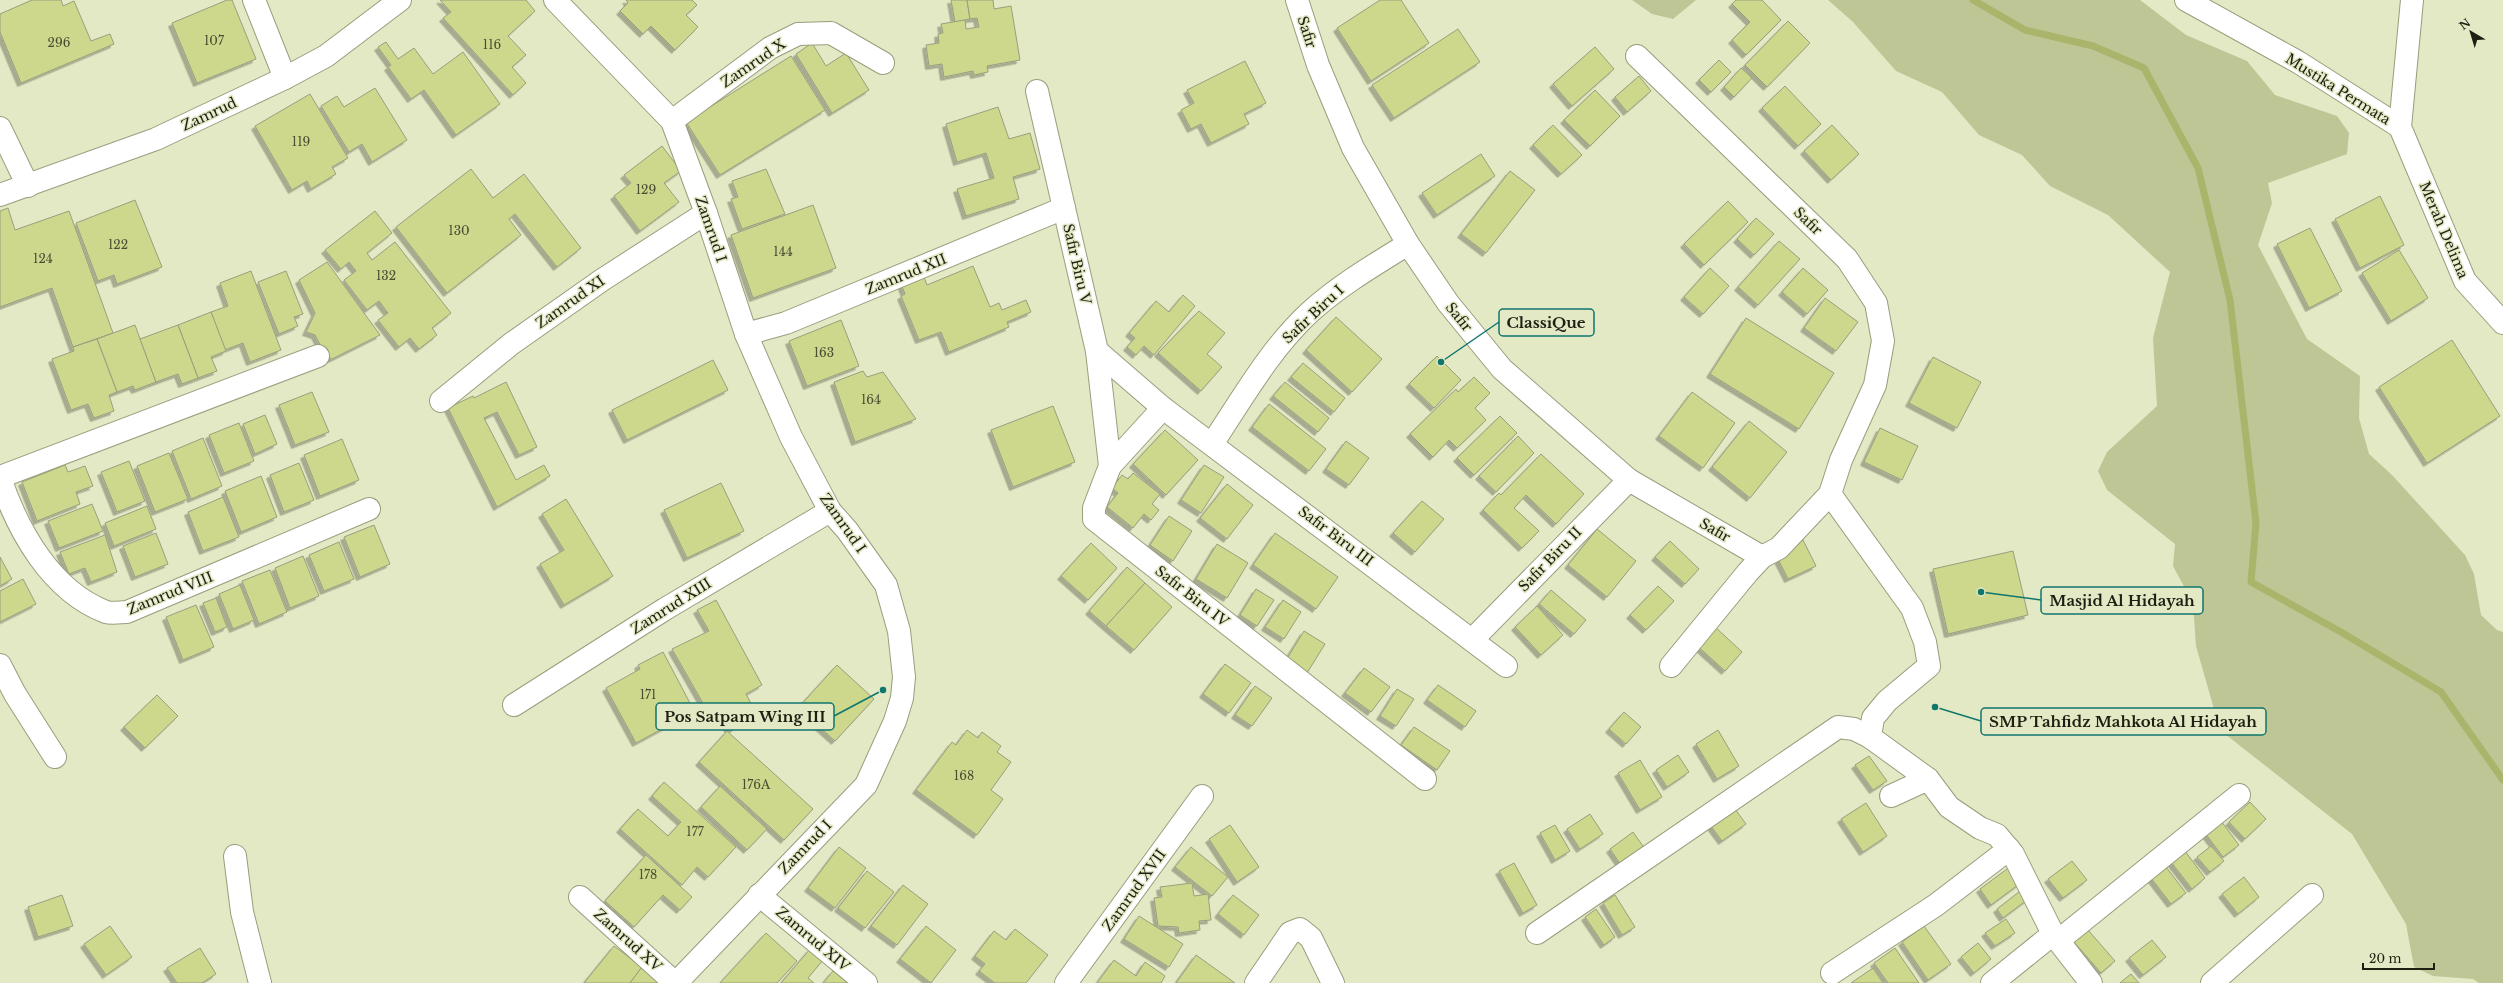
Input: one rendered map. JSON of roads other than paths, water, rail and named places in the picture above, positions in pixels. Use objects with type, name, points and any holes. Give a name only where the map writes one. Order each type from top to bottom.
[{"type":"street","points":[[254,0],[285,78]]},
{"type":"street","name":"Zamrud","points":[[0,195],[156,139],[285,78],[326,56],[400,0]]},
{"type":"street","name":"Zamrud I","points":[[555,0],[672,121],[706,213],[746,334],[790,437],[830,511],[848,530],[886,585],[899,631],[904,677],[902,698],[895,721],[866,785],[676,983]]},
{"type":"street","name":"Safir","points":[[1297,0],[1318,65],[1353,148],[1408,244],[1448,303],[1502,369],[1629,480],[1762,557],[1779,548],[1830,494],[1844,454],[1875,385],[1883,341],[1876,303],[1847,259],[1637,56]]},
{"type":"street","name":"Mustika Permata","points":[[2186,0],[2298,62],[2400,128],[2412,0]]},
{"type":"street","name":"Zamrud X","points":[[672,121],[770,48],[798,34],[831,33],[883,63]]},
{"type":"street","name":"Safir Biru V","points":[[1037,92],[1097,351]]},
{"type":"street","points":[[0,128],[28,186]]},
{"type":"street","name":"Merah Delima","points":[[2400,128],[2465,282],[2503,323]]},
{"type":"street","name":"Zamrud XII","points":[[746,334],[786,323],[1064,208]]},
{"type":"street","name":"Zamrud XI","points":[[441,401],[511,344],[602,280],[706,213]]},
{"type":"street","name":"Safir Biru I","points":[[1212,444],[1280,344],[1310,312],[1344,284],[1408,244]]},
{"type":"street","points":[[1097,351],[1164,408],[1110,466]]},
{"type":"street","name":"Safir Biru IV","points":[[1097,351],[1110,466],[1094,508],[1093,516],[1096,522],[1425,779]]},
{"type":"street","points":[[0,478],[318,356]]},
{"type":"street","name":"Safir Biru III","points":[[1164,408],[1473,639],[1506,666]]},
{"type":"street","name":"Zamrud VIII","points":[[0,478],[4,506],[31,545],[67,589],[107,613],[127,612],[369,509]]},
{"type":"street","name":"Safir Biru II","points":[[1473,639],[1629,480]]},
{"type":"street","points":[[1830,494],[1912,608],[1925,642],[1929,666],[1887,701],[1873,718],[1870,737]]},
{"type":"street","name":"Zamrud XIII","points":[[514,705],[665,609],[830,511]]},
{"type":"street","points":[[1671,666],[1762,557]]},
{"type":"street","points":[[0,665],[15,694],[55,757]]},
{"type":"street","points":[[1537,933],[1838,727],[1854,728],[1870,737],[1928,779],[1949,807],[1980,828],[1997,835],[2009,849],[2056,937],[2091,983]]},
{"type":"street","points":[[1891,796],[1928,779]]},
{"type":"street","points":[[1992,983],[2056,937],[2239,795]]},
{"type":"street","name":"Zamrud XVII","points":[[1066,983],[1202,796]]},
{"type":"street","points":[[1832,973],[1936,905],[2009,849]]},
{"type":"street","points":[[235,856],[242,912],[260,983]]},
{"type":"street","name":"Zamrud XIV","points":[[759,895],[866,983]]},
{"type":"street","points":[[2212,983],[2312,895]]},
{"type":"street","name":"Zamrud XV","points":[[580,897],[676,983]]},
{"type":"street","points":[[1256,983],[1290,933],[1300,929],[1311,938],[1333,983]]},
{"type":"waterway","points":[[1973,0],[2025,30],[2093,46],[2144,68],[2198,168],[2230,300],[2256,523],[2251,582],[2341,632],[2441,692],[2503,780]]},
{"type":"place","name":"ClassiQue","points":[[1441,362]]},
{"type":"place","name":"Masjid Al Hidayah","points":[[1981,592]]},
{"type":"place","name":"Pos Satpam Wing III","points":[[883,690]]},
{"type":"place","name":"SMP Tahfidz Mahkota Al Hidayah","points":[[1935,707]]}]
